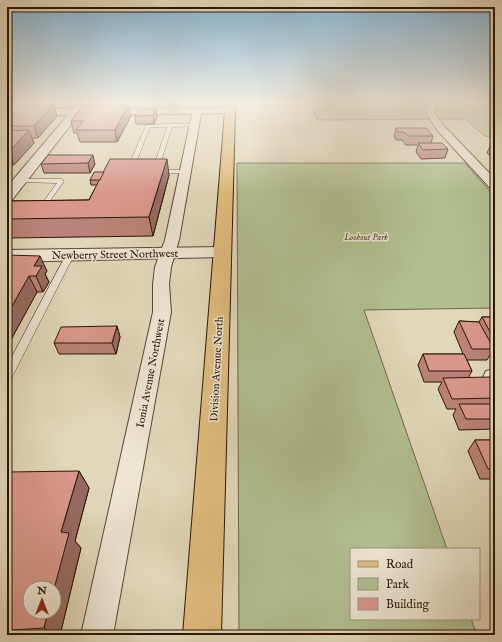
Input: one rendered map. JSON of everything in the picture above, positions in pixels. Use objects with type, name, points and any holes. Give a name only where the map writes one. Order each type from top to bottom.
[{"type":"main road","name":"Division Avenue North","points":[[202,635],[229,133]]},
{"type":"street","points":[[7,197],[58,133]]},
{"type":"street","name":"Ionia Avenue Northwest","points":[[97,635],[162,312],[160,280],[166,252],[172,240],[192,133]]},
{"type":"street","points":[[445,133],[495,186]]},
{"type":"street","name":"Newberry Street Northwest","points":[[7,256],[222,252]]},
{"type":"lane","points":[[135,173],[129,173],[145,133]]},
{"type":"lane","points":[[155,172],[167,133]]},
{"type":"lane","points":[[149,172],[185,172]]},
{"type":"lane","points":[[20,181],[61,181],[43,207],[30,208]]},
{"type":"lane","points":[[7,376],[70,255]]},
{"type":"green space","points":[[481,133],[495,133],[495,138],[485,136]]},
{"type":"green space","name":"Lookout Park","points":[[237,163],[465,163],[495,197],[495,308],[364,310],[447,548],[350,548],[350,620],[471,620],[477,635],[239,635]]},
{"type":"building","points":[[7,133],[26,133],[9,152],[7,152]]},
{"type":"building","points":[[405,133],[430,133],[433,136],[408,136]]},
{"type":"building","points":[[418,143],[442,143],[448,149],[423,150]]},
{"type":"building","points":[[48,155],[93,155],[88,163],[41,164]]},
{"type":"building","points":[[110,159],[167,159],[149,217],[7,219],[7,201],[89,200]]},
{"type":"building","points":[[94,172],[104,172],[100,180],[90,180]]},
{"type":"building","points":[[7,255],[40,256],[34,266],[42,266],[36,276],[29,276],[7,315]]},
{"type":"building","points":[[482,317],[495,317],[495,341]]},
{"type":"building","points":[[459,321],[479,322],[494,349],[472,349]]},
{"type":"building","points":[[117,326],[112,343],[54,343],[61,327]]},
{"type":"building","points":[[423,354],[464,354],[472,371],[429,371]]},
{"type":"building","points":[[490,377],[495,386],[495,398],[452,399],[443,378]]},
{"type":"building","points":[[459,404],[495,404],[495,419],[466,419]]},
{"type":"building","points":[[475,440],[495,440],[495,469],[488,469]]},
{"type":"building","points":[[79,471],[61,532],[69,533],[56,580],[22,580],[22,620],[46,620],[44,628],[12,630],[11,635],[7,635],[7,472]]}]
